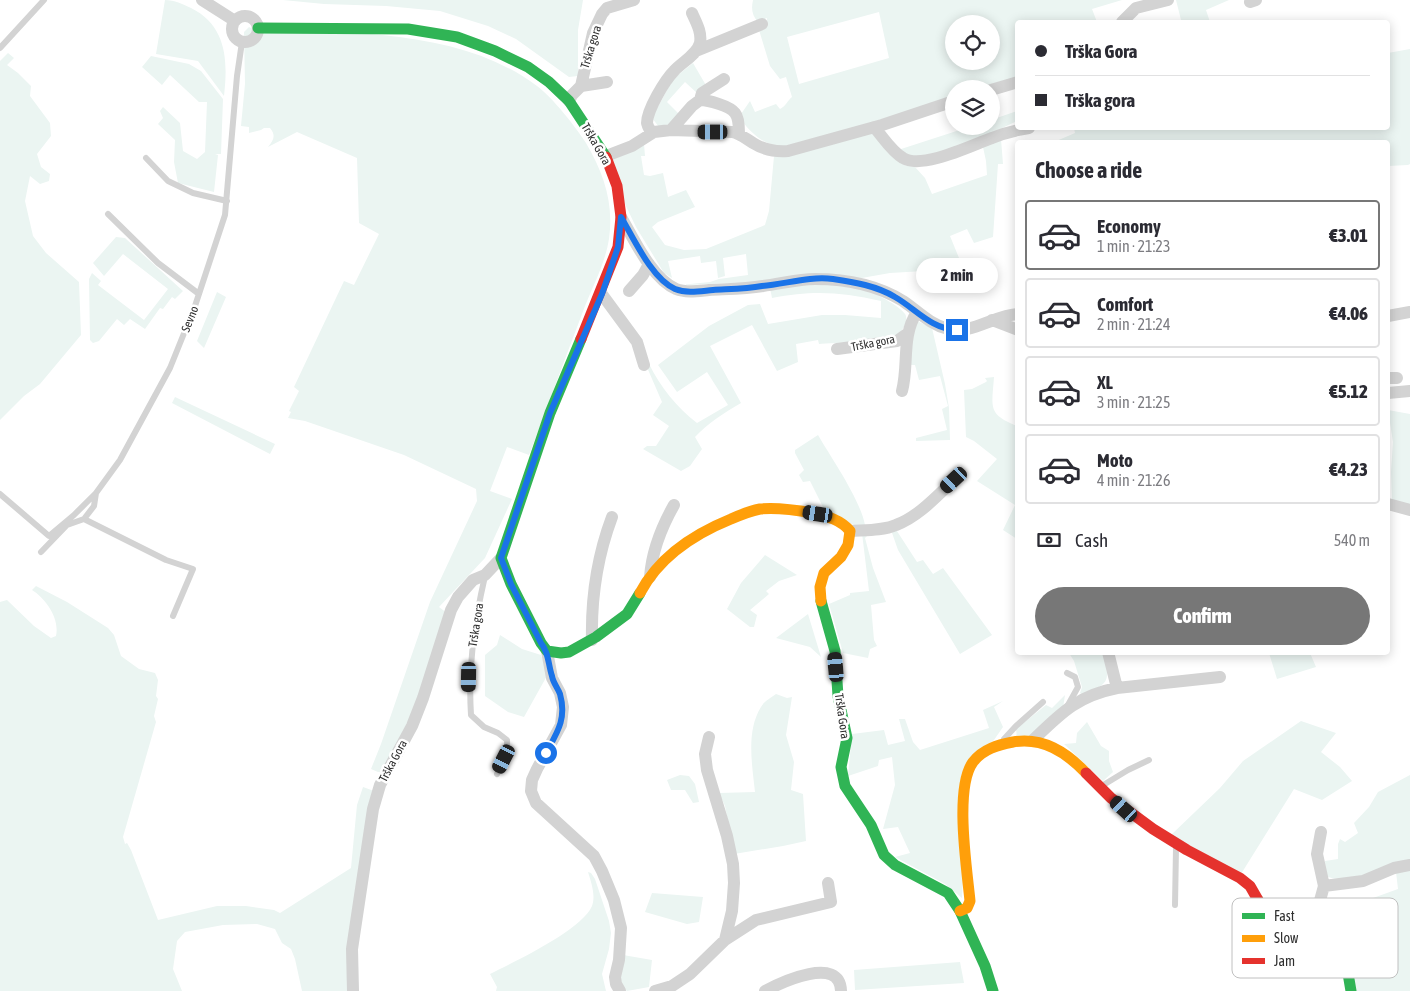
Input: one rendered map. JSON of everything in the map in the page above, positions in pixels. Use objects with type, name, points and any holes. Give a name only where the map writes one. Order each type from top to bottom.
[{"type":"street","points":[[202,0],[235,21]]},
{"type":"street","name":"Trška gora","points":[[569,101],[581,86],[593,33],[602,14],[607,8],[634,0]]},
{"type":"street","points":[[1124,20],[1136,8],[1168,0]]},
{"type":"street","points":[[692,13],[700,31],[700,42],[696,51]]},
{"type":"street","points":[[242,17],[254,20],[258,28],[254,39],[242,42],[238,41],[232,30],[235,21],[242,17]]},
{"type":"street","points":[[654,132],[650,130],[647,123],[650,112],[664,82],[674,71],[696,51],[762,24]]},
{"type":"street","name":"Trška Gora","points":[[258,28],[408,29],[457,37],[495,51],[528,67],[549,82],[569,101],[606,156],[617,186],[621,217],[618,247],[602,294],[550,413],[501,558],[485,575],[473,580],[458,597],[451,610],[423,698],[412,726],[380,785],[373,808],[353,940],[353,991]]},
{"type":"street","points":[[671,130],[692,106],[700,100],[702,93],[724,79]]},
{"type":"street","name":"Trška gora","points":[[581,86],[607,82]]},
{"type":"street","points":[[1000,87],[1015,83]]},
{"type":"street","points":[[700,100],[724,106],[735,112],[739,123],[738,133]]},
{"type":"street","points":[[606,156],[632,146],[654,132],[671,130],[738,133],[756,145],[775,152],[800,148],[945,104]]},
{"type":"street","points":[[874,127],[892,149],[904,159],[915,162],[942,156],[992,138],[1022,130]]},
{"type":"street","points":[[621,217],[650,264],[666,284],[681,291],[761,287],[812,279],[831,279],[857,283],[880,290],[904,302],[929,322],[949,330],[977,326],[1015,315]]},
{"type":"street","points":[[629,291],[650,264]]},
{"type":"street","points":[[602,294],[637,342],[644,365]]},
{"type":"street","name":"Trška gora","points":[[902,391],[905,379],[908,333],[916,312]]},
{"type":"street","points":[[1390,316],[1410,312]]},
{"type":"street","points":[[992,320],[1015,329]]},
{"type":"street","name":"Trška gora","points":[[837,349],[897,341],[908,333]]},
{"type":"street","points":[[1390,393],[1410,392]]},
{"type":"street","points":[[548,651],[563,653],[575,650],[626,616],[650,577],[670,555],[717,524],[763,509],[788,509],[818,514],[847,526],[850,531],[896,526],[930,502],[954,480]]},
{"type":"street","points":[[650,577],[651,559],[658,537],[674,505]]},
{"type":"street","points":[[1390,505],[1410,510]]},
{"type":"street","points":[[592,640],[592,594],[600,552],[612,517]]},
{"type":"street","name":"Trška Gora","points":[[850,531],[848,545],[841,557],[824,573],[820,587],[821,600],[835,651],[838,696],[847,738],[841,767],[845,786],[871,825],[884,855],[896,866],[948,893],[960,911],[993,991]]},
{"type":"street","points":[[501,558],[511,584],[541,643],[548,651],[552,678],[560,693],[563,707],[561,725],[537,768],[532,780],[531,791],[536,802],[594,856],[602,871],[614,900],[621,928],[619,960],[615,977],[620,991]]},
{"type":"street","points":[[1109,655],[1117,688]]},
{"type":"street","points":[[1033,740],[1065,709],[1090,696],[1117,688],[1220,677]]},
{"type":"street","points":[[709,737],[705,754],[707,770],[727,836],[734,873],[732,911],[725,940]]},
{"type":"street","points":[[960,911],[967,908],[970,900],[965,834],[965,784],[969,768],[985,750],[1012,741],[1033,740],[1051,745],[1064,752],[1124,809],[1176,844],[1240,878],[1250,886],[1257,898]]},
{"type":"street","points":[[1321,832],[1317,854],[1324,886],[1321,898]]},
{"type":"street","points":[[1324,886],[1362,881],[1394,868],[1410,866]]},
{"type":"street","points":[[655,991],[672,986],[690,974],[725,940],[756,920],[831,902],[828,883]]},
{"type":"street","points":[[765,991],[800,976],[826,973],[836,977],[841,984],[841,991]]},
{"type":"street","points":[[1349,978],[1351,991]]},
{"type":"lane","points":[[0,48],[44,0]]},
{"type":"lane","name":"Sevno","points":[[84,519],[94,506],[96,493],[120,460],[170,368],[199,294],[225,215],[237,76],[242,42]]},
{"type":"lane","points":[[146,158],[168,181],[193,192],[227,201]]},
{"type":"lane","points":[[108,214],[158,263],[199,294]]},
{"type":"lane","points":[[0,494],[48,536],[96,493]]},
{"type":"lane","points":[[41,552],[67,526],[84,519],[166,560],[193,569],[173,616]]},
{"type":"lane","name":"Trška gora","points":[[485,575],[472,642],[469,690],[471,716],[484,727],[498,733],[507,740],[506,754],[497,774]]},
{"type":"lane","points":[[1065,709],[1078,687],[1075,678],[1067,673]]},
{"type":"lane","points":[[999,744],[1043,702]]},
{"type":"lane","points":[[1099,787],[1150,760]]},
{"type":"lane","points":[[1174,906],[1176,844]]},
{"type":"shaded area","points":[[165,0],[191,8],[212,24],[218,35],[225,58],[224,96],[198,61],[156,54]]},
{"type":"shaded area","points":[[283,0],[583,0],[578,30],[578,76],[569,77],[516,39],[488,26],[440,11]]},
{"type":"shaded area","points":[[753,0],[1122,0],[1092,9],[1096,20],[1015,20],[1015,80],[1000,84],[1000,80],[945,80],[945,100],[794,146],[776,146],[763,141],[739,117],[750,101],[755,112],[776,104],[780,109],[792,97],[786,77],[780,79],[770,66],[759,30],[767,23],[767,18],[758,22],[753,14]],"holes":[[[879,12],[889,58],[799,84],[787,37]]]},
{"type":"shaded area","points":[[1176,0],[1229,0],[1206,10],[1209,20],[1181,20]]},
{"type":"shaded area","points":[[249,27],[253,29],[325,31],[401,37],[473,53],[506,67],[543,91],[576,129],[598,166],[609,201],[610,226],[607,249],[529,455],[507,447],[490,491],[512,499],[485,558],[439,607],[447,613],[415,714],[383,772],[371,769],[430,602],[477,501],[476,489],[404,455],[305,421],[288,418],[291,412],[289,411],[299,391],[294,387],[344,281],[354,285],[379,234],[359,223],[357,158],[297,132],[268,147],[274,138],[270,128],[249,133],[249,127],[241,126],[245,84],[244,32]]},
{"type":"shaded area","points":[[1410,49],[1410,164],[1408,165],[1390,166],[1390,140],[1059,140],[1075,133],[1074,130],[1390,130],[1390,53]]},
{"type":"shaded area","points":[[8,53],[14,58],[7,65],[31,86],[30,96],[50,123],[51,136],[37,154],[41,167],[50,174],[49,181],[40,184],[30,176],[25,201],[33,236],[46,253],[79,282],[81,335],[40,384],[24,396],[0,420],[0,61]]},
{"type":"shaded area","points":[[151,56],[189,64],[201,71],[223,99],[221,154],[215,154],[218,155],[214,192],[178,183],[174,162],[175,140],[158,124],[163,118],[160,111],[163,107],[180,123],[183,151],[197,159],[205,152],[207,102],[199,102],[170,75],[162,85],[142,67]]},
{"type":"shaded area","points":[[693,63],[707,87],[698,94],[685,82],[667,102],[679,114],[668,127],[659,127],[652,118],[673,79]]},
{"type":"shaded area","points":[[1015,112],[1015,122],[1000,129],[1000,117]]},
{"type":"shaded area","points":[[872,133],[904,165],[915,167],[925,178],[932,194],[987,175],[983,147],[1001,139],[1003,164],[998,164],[993,237],[974,243],[967,229],[950,236],[959,258],[941,260],[941,270],[890,273],[856,279],[680,285],[748,275],[746,254],[723,258],[725,276],[718,278],[716,261],[701,263],[700,256],[668,261],[672,278],[664,273],[636,227],[625,204],[611,159],[644,144],[645,156],[641,156],[644,175],[650,176],[663,173],[668,197],[686,190],[695,207],[658,222],[652,227],[665,245],[684,250],[706,249],[765,225],[769,211],[774,156]]},
{"type":"shaded area","points":[[945,135],[987,135],[933,155],[908,158],[898,150]]},
{"type":"shaded area","points":[[116,237],[125,238],[183,291],[175,299],[172,297],[163,309],[160,308],[145,329],[130,319],[124,325],[117,319],[99,341],[93,343],[90,340],[89,279],[92,273],[101,281],[98,285],[144,320],[168,289],[123,254],[104,276],[93,263]]},
{"type":"shaded area","points":[[824,284],[862,289],[885,299],[905,314],[906,322],[898,334],[884,338],[819,344],[818,340],[796,344],[798,362],[777,371],[752,325],[710,346],[741,403],[716,418],[695,437],[702,449],[690,466],[681,471],[643,449],[647,446],[656,446],[669,426],[653,415],[662,402],[646,365],[649,364],[676,404],[697,423],[728,405],[707,372],[677,392],[658,365],[709,326],[748,305],[760,304],[768,324],[822,315],[881,318],[881,301],[827,293],[787,295],[772,298],[770,288]]},
{"type":"shaded area","points":[[217,292],[226,297],[204,348],[197,341]]},
{"type":"shaded area","points":[[915,320],[932,328],[949,408],[950,440],[916,441],[916,438],[947,430],[942,409],[948,406],[940,376],[919,380],[915,365],[908,365]]},
{"type":"shaded area","points":[[994,377],[992,403],[996,413],[1000,418],[1015,425],[1015,505],[977,481],[997,459],[966,437],[964,390],[972,389],[986,382],[985,378]]},
{"type":"shaded area","points":[[175,397],[275,444],[270,454],[172,403]]},
{"type":"shaded area","points":[[1390,410],[1410,414],[1410,508],[1392,501],[1393,442]]},
{"type":"shaded area","points":[[818,435],[852,491],[865,525],[859,527],[826,513],[810,481],[803,482],[799,475],[804,470],[795,450]]},
{"type":"shaded area","points":[[1015,505],[1015,538],[1003,530]]},
{"type":"shaded area","points":[[895,528],[917,562],[923,560],[933,574],[943,568],[992,635],[960,654],[898,550],[891,530]]},
{"type":"shaded area","points":[[862,533],[869,534],[865,538],[873,568],[886,602],[871,605],[874,640],[877,646],[870,649],[868,658],[843,653],[829,604],[850,595],[850,593],[869,591]]},
{"type":"shaded area","points":[[765,555],[797,575],[779,581],[766,591],[769,594],[750,610],[757,615],[754,627],[750,627],[727,609],[741,583]]},
{"type":"shaded area","points":[[36,586],[67,602],[108,628],[114,635],[121,656],[139,669],[155,673],[158,680],[156,696],[158,699],[154,716],[156,722],[123,837],[125,844],[127,843],[131,850],[158,920],[217,906],[246,906],[274,910],[280,913],[351,868],[357,805],[363,787],[374,791],[350,991],[302,991],[291,949],[282,943],[275,929],[257,924],[223,925],[185,932],[177,941],[173,969],[182,991],[0,991],[0,602],[7,600],[34,626],[51,638],[56,636],[57,629],[54,616],[42,598],[32,590]]},
{"type":"shaded area","points":[[808,614],[821,657],[810,647],[776,638]]},
{"type":"shaded area","points":[[500,635],[522,649],[541,655],[548,674],[524,717],[508,712],[485,696],[485,655],[497,645]]},
{"type":"shaded area","points":[[1070,655],[1104,655],[1107,670],[1106,680],[1099,687],[1083,695],[1080,693],[1082,687]]},
{"type":"shaded area","points":[[1270,655],[1311,655],[1316,667],[1277,679]]},
{"type":"shaded area","points":[[776,694],[787,698],[792,697],[786,735],[794,762],[791,790],[803,794],[806,841],[734,854],[725,806],[719,793],[755,792],[751,748],[753,726],[762,705]]},
{"type":"shaded area","points":[[1065,695],[1063,708],[1027,738],[1017,738],[1016,729],[1046,705],[1052,708]]},
{"type":"shaded area","points":[[1003,701],[994,707],[1003,727],[994,740],[968,761],[962,898],[945,884],[895,857],[910,853],[898,827],[883,829],[895,785],[892,757],[879,760],[878,766],[848,776],[852,734],[884,730],[888,745],[905,741],[899,719],[905,719],[913,742],[920,750],[989,728],[983,710]]},
{"type":"shaded area","points":[[1301,721],[1336,733],[1321,752],[1340,767],[1352,781],[1322,800],[1294,789],[1241,874],[1171,835],[1220,788],[1243,761]]},
{"type":"shaded area","points":[[1087,722],[1101,746],[1109,751],[1109,761],[1113,772],[1103,781],[1064,744],[1076,743],[1077,733]]},
{"type":"shaded area","points":[[680,775],[689,776],[695,784],[699,802],[693,803],[685,790],[671,790],[667,780]]},
{"type":"shaded area","points":[[1410,775],[1410,862],[1356,878],[1334,879],[1326,876],[1325,861],[1338,859],[1340,839],[1345,842],[1358,833],[1354,823],[1369,807],[1378,792]]},
{"type":"shaded area","points":[[1410,870],[1410,991],[1355,991],[1352,978],[1398,978],[1398,898],[1373,898],[1398,889],[1396,872]]},
{"type":"shaded area","points":[[588,872],[595,879],[611,933],[602,974],[606,991],[496,991],[497,987],[490,974],[562,935],[586,915],[592,906],[593,897],[593,889]]},
{"type":"shaded area","points":[[652,893],[703,897],[699,922],[687,924],[645,912]]},
{"type":"shaded area","points":[[623,955],[652,960],[649,987],[627,991],[620,985]]},
{"type":"shaded area","points":[[960,962],[964,983],[855,990],[854,970]]},
{"type":"traffic: fast","points":[[258,28],[408,29],[457,37],[495,51],[528,67],[549,82],[569,101],[606,157]]},
{"type":"traffic: fast","points":[[581,339],[550,413],[501,558],[511,584],[547,651],[569,652],[596,637],[627,614],[640,593]]},
{"type":"traffic: fast","points":[[821,601],[835,651],[838,696],[847,738],[841,767],[845,786],[871,825],[884,855],[895,865],[948,893],[960,911],[985,966],[993,991]]},
{"type":"traffic: fast","points":[[1349,978],[1351,991]]},
{"type":"traffic: slow","points":[[640,593],[657,568],[679,548],[717,525],[745,513],[766,508],[793,510],[828,517],[838,521],[850,531],[848,545],[841,557],[824,573],[820,587],[821,601]]},
{"type":"traffic: slow","points":[[960,911],[967,908],[970,901],[963,829],[963,809],[967,774],[973,762],[991,748],[1024,741],[1044,744],[1053,748],[1078,765],[1086,773]]},
{"type":"traffic: jam","points":[[581,339],[618,247],[621,217],[617,186],[606,157]]},
{"type":"traffic: jam","points":[[1086,773],[1111,798],[1153,829],[1187,850],[1240,878],[1250,886],[1257,898]]},
{"type":"route","points":[[546,753],[561,725],[563,707],[560,693],[552,678],[548,651],[541,643],[511,584],[501,558],[550,413],[602,294],[618,247],[621,217],[659,277],[666,284],[681,291],[692,292],[761,287],[812,279],[831,279],[857,283],[880,290],[904,302],[929,322],[949,330],[957,330]]}]
